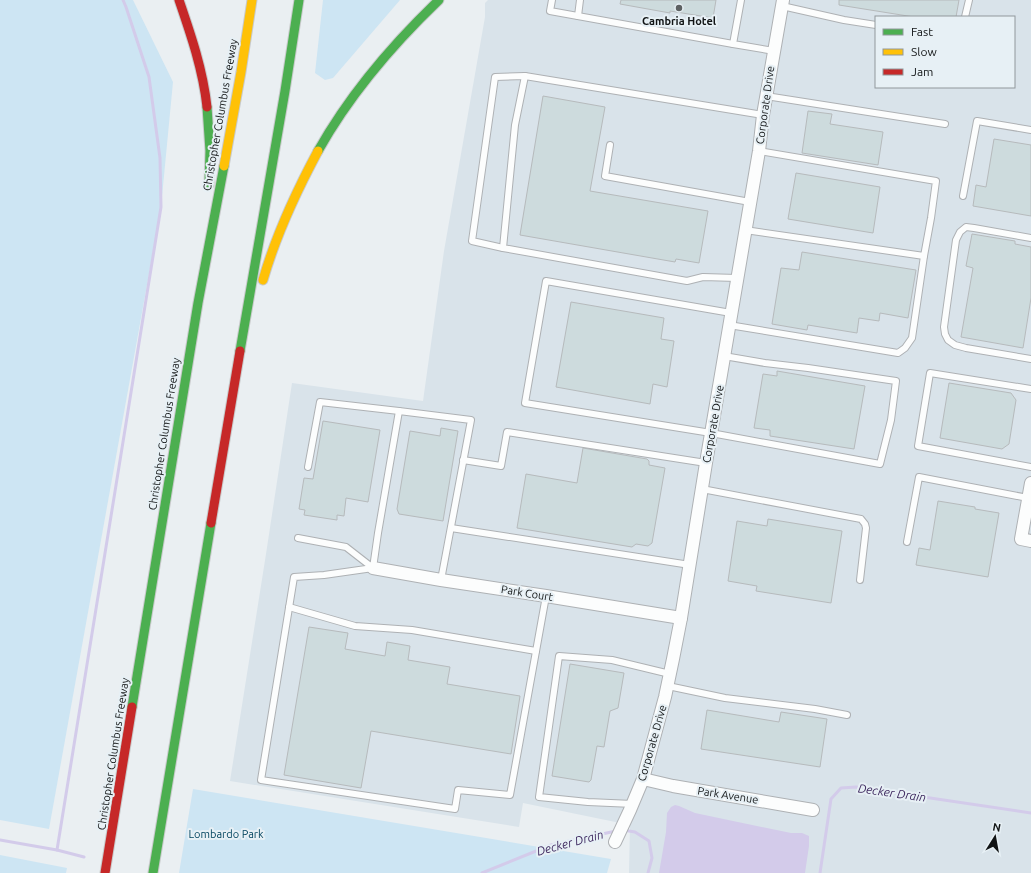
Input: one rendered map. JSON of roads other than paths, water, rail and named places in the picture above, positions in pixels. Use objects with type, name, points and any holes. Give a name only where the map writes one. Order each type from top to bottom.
[{"type":"highway","points":[[179,0],[200,63],[206,98],[210,137],[210,176],[208,192]]},
{"type":"highway","name":"Christopher Columbus Freeway","points":[[106,873],[198,303],[241,72],[252,0]]},
{"type":"highway","points":[[153,873],[299,0]]},
{"type":"highway","points":[[261,287],[267,264],[296,195],[338,117],[354,94],[390,50],[439,0]]},
{"type":"highway","points":[[198,303],[207,208]]},
{"type":"highway","points":[[230,407],[257,302]]},
{"type":"street","name":"Corporate Drive","points":[[615,842],[633,804],[642,779],[668,686],[690,565],[782,3]]},
{"type":"street","points":[[1026,540],[1028,498],[1031,483]]},
{"type":"street","name":"Park Court","points":[[373,568],[681,618]]},
{"type":"street","name":"Park Avenue","points":[[642,779],[673,786],[814,810]]},
{"type":"lane","points":[[552,0],[550,11],[774,51]]},
{"type":"lane","points":[[578,16],[580,0]]},
{"type":"lane","points":[[733,44],[741,0]]},
{"type":"lane","points":[[965,16],[968,0]]},
{"type":"lane","points":[[782,3],[844,20],[875,25]]},
{"type":"lane","points":[[737,278],[703,277],[687,281],[503,248],[472,241],[495,77],[524,76],[763,115]]},
{"type":"lane","points":[[503,248],[515,125],[524,76]]},
{"type":"lane","points":[[766,96],[945,124]]},
{"type":"lane","points":[[963,196],[977,121],[1031,130]]},
{"type":"lane","points":[[610,145],[605,176],[750,202]]},
{"type":"lane","points":[[724,356],[896,382],[891,420],[880,464],[711,433],[525,403],[546,281],[898,353],[905,348],[912,338],[936,180],[758,151]]},
{"type":"lane","points":[[1031,238],[966,227],[960,232],[956,240],[944,327],[948,340],[954,345],[1031,359]]},
{"type":"lane","points":[[745,230],[924,256]]},
{"type":"lane","points":[[1031,389],[930,373],[918,446],[1031,467]]},
{"type":"lane","points":[[308,467],[320,402],[470,420],[441,580]]},
{"type":"lane","points":[[373,568],[400,411]]},
{"type":"lane","points":[[463,460],[501,466],[507,432],[706,462]]},
{"type":"lane","points":[[907,542],[919,477],[1028,498]]},
{"type":"lane","points":[[702,489],[862,519],[866,528],[860,580]]},
{"type":"lane","points":[[451,528],[690,565]]},
{"type":"lane","points":[[298,538],[346,547],[373,568]]},
{"type":"lane","points":[[373,568],[324,575],[294,577],[261,780],[455,809],[458,790],[510,795],[546,596]]},
{"type":"lane","points":[[289,608],[355,626],[412,630],[536,651]]},
{"type":"lane","points":[[633,804],[588,802],[539,796],[559,656],[612,660],[670,674]]},
{"type":"lane","points":[[668,686],[725,698],[815,709],[847,715]]},
{"type":"waterway","points":[[57,850],[161,207],[160,158],[149,77],[123,0]]},
{"type":"waterway","name":"Decker Drain","points":[[820,873],[831,799],[841,788],[856,787],[1031,813]]},
{"type":"waterway","name":"Decker Drain","points":[[623,830],[635,832],[649,841],[652,858],[648,873]]},
{"type":"waterway","name":"Decker Drain","points":[[482,873],[551,845],[616,831]]},
{"type":"waterway","name":"Decker Drain","points":[[0,840],[57,850],[84,857]]},
{"type":"place","name":"Cambria Hotel","points":[[679,8]]},
{"type":"park label","name":"Lombardo Park","points":[[226,834]]}]
